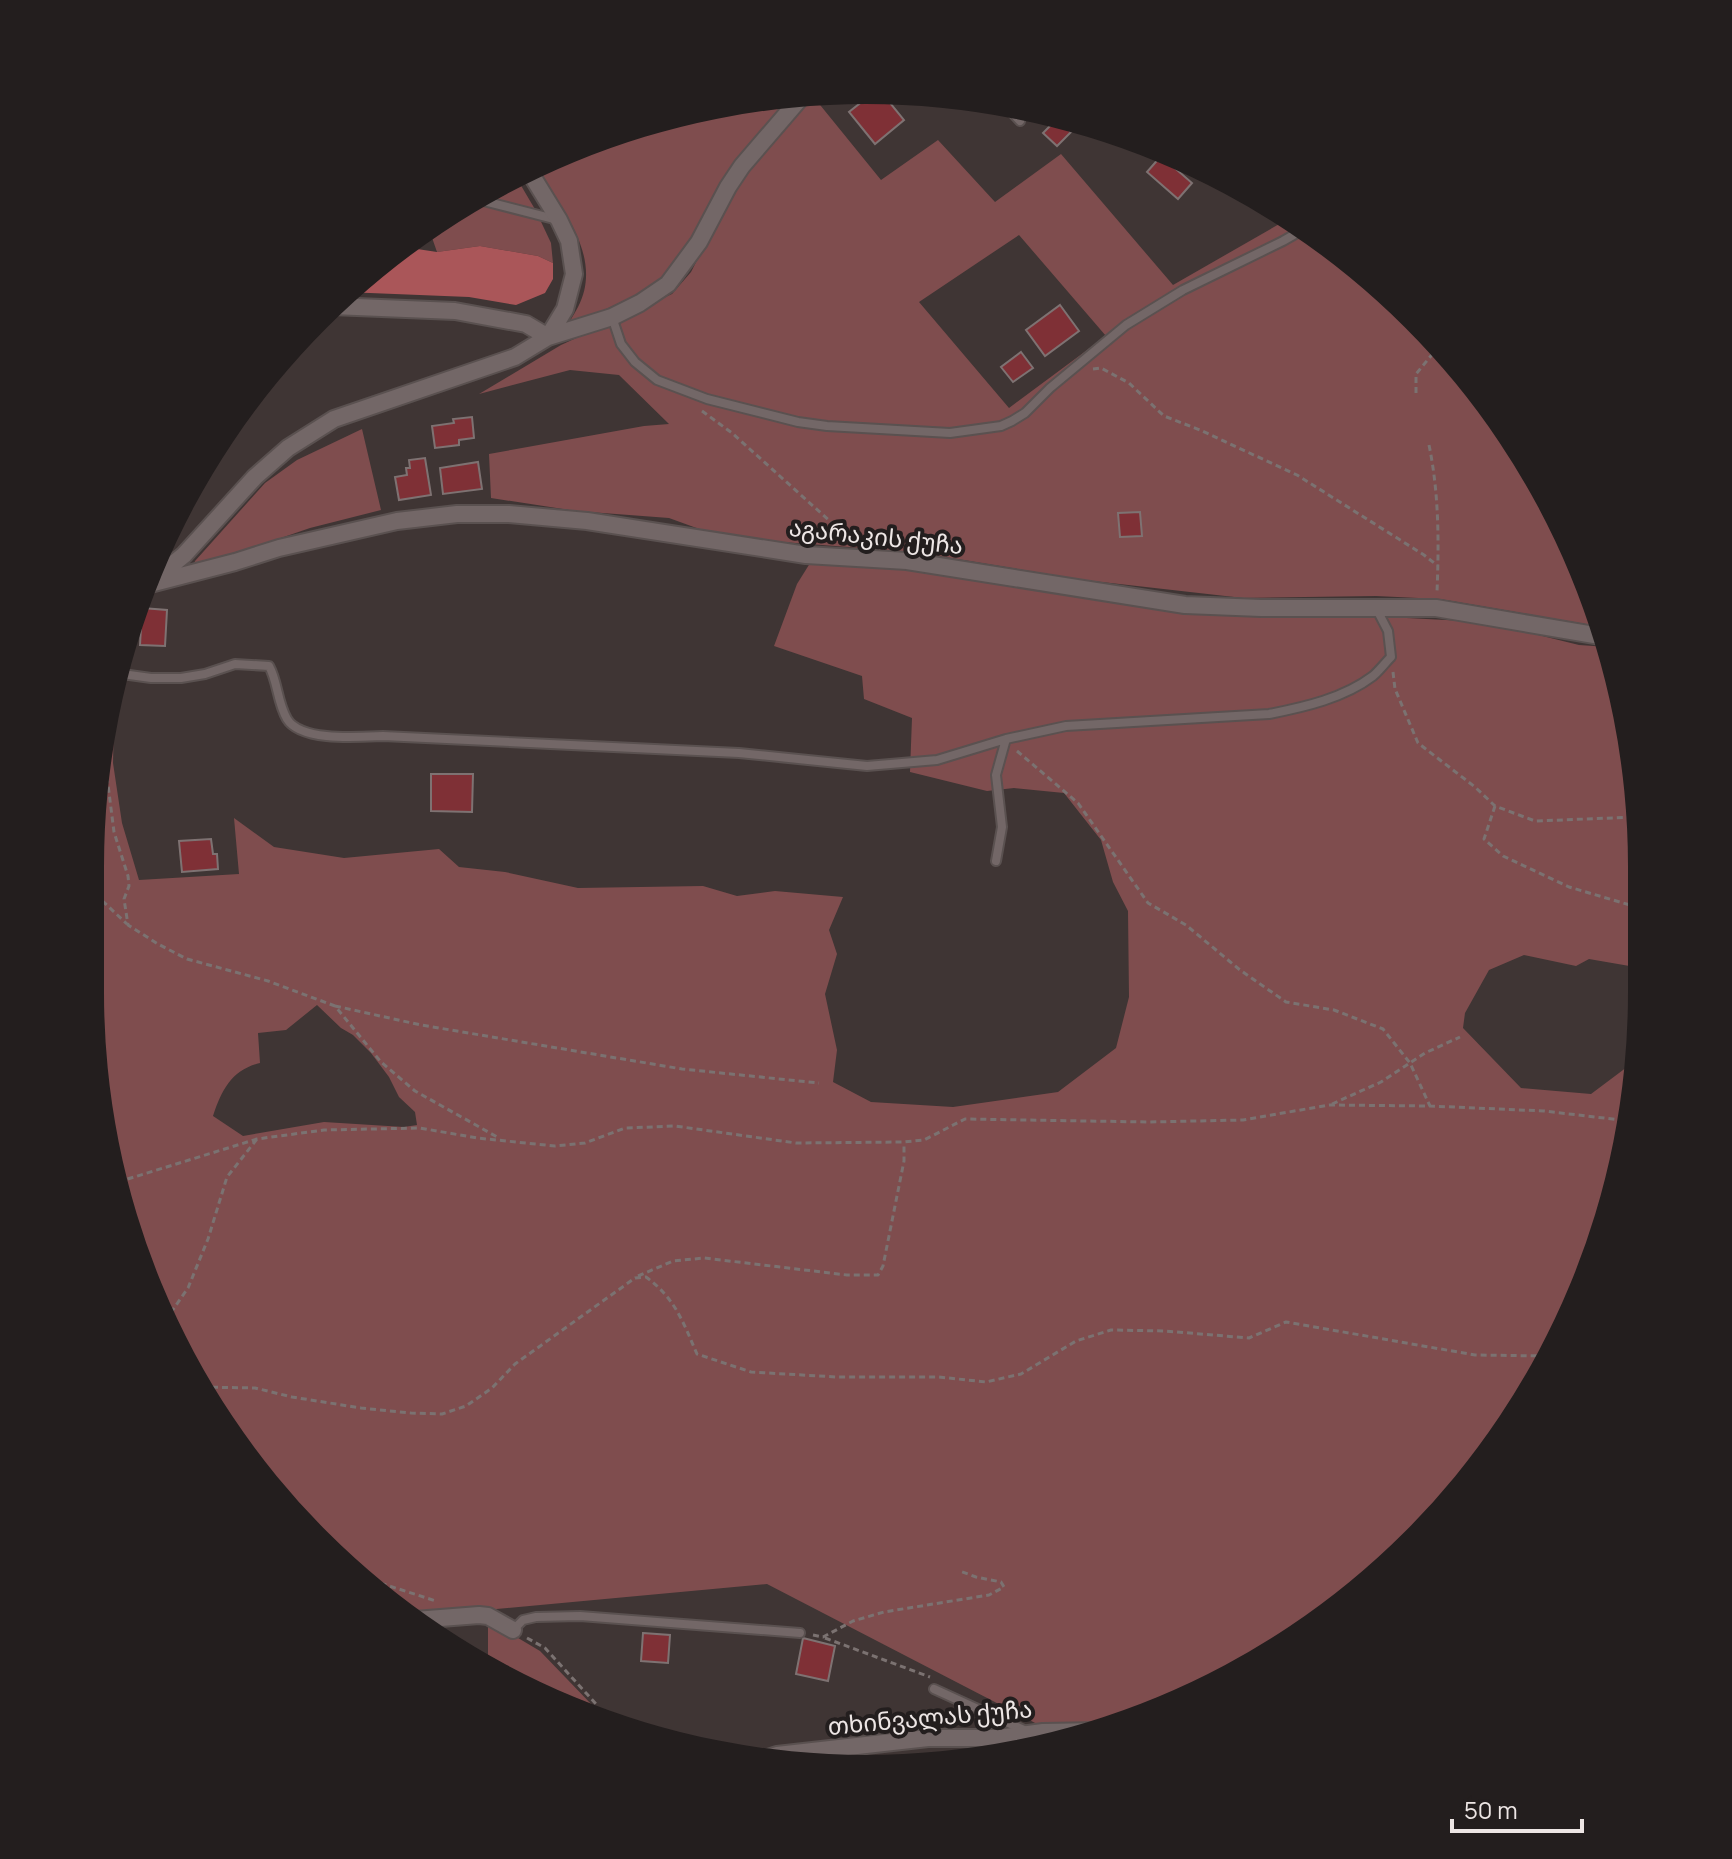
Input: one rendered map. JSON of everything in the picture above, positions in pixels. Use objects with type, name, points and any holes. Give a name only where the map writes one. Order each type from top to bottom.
[{"type":"street","points":[[163,572],[184,555],[255,477],[288,448],[334,419],[515,357],[548,337],[612,317],[668,284],[699,242],[735,177],[792,108]]},
{"type":"street","points":[[535,180],[569,241],[574,274],[565,309],[548,337]]},
{"type":"street","points":[[349,307],[455,311],[526,324],[548,337]]},
{"type":"street","name":"აგარაკის ქუჩა","points":[[159,582],[317,538],[397,521],[457,514],[509,514],[587,521],[806,555],[907,561],[1185,605],[1436,608],[1592,635]]},
{"type":"street","points":[[431,1619],[488,1616],[513,1630]]},
{"type":"street","name":"თხინვალას ქუჩა","points":[[805,1752],[928,1738],[998,1738],[1048,1732]]},
{"type":"lane","points":[[491,203],[559,220]]},
{"type":"lane","points":[[612,317],[621,344],[635,362],[657,380],[707,399],[798,422],[950,433],[1001,426],[1025,413],[1126,325],[1183,290],[1293,235]]},
{"type":"lane","points":[[129,675],[181,678],[235,664],[269,666],[288,722],[301,731],[341,737],[383,736],[739,753],[867,766],[937,760],[1006,739],[1066,726],[1269,714],[1348,692],[1375,675],[1391,657],[1388,631],[1376,608]]},
{"type":"lane","points":[[996,861],[1002,827],[996,775],[1006,739]]},
{"type":"lane","points":[[513,1630],[523,1620],[536,1617],[580,1616],[800,1633]]},
{"type":"lane","points":[[934,1689],[1030,1733]]},
{"type":"path","points":[[1416,393],[1416,374],[1431,356]]},
{"type":"path","points":[[1069,372],[1101,368],[1129,383],[1164,416],[1297,475],[1438,566]]},
{"type":"path","points":[[695,406],[732,433],[832,523],[853,557]]},
{"type":"path","points":[[1429,445],[1436,475],[1436,608]]},
{"type":"path","points":[[1391,657],[1395,689],[1418,743],[1495,806],[1535,821],[1626,817]]},
{"type":"path","points":[[1006,739],[1078,803],[1148,903],[1186,925],[1240,970],[1286,1002],[1334,1010],[1383,1029],[1410,1063],[1430,1106]]},
{"type":"path","points":[[109,790],[114,832],[128,876],[129,886],[124,899],[128,925]]},
{"type":"path","points":[[1495,806],[1484,839],[1503,856],[1569,887],[1628,904]]},
{"type":"path","points":[[104,902],[128,925],[187,959],[268,981],[335,1006],[421,1025],[682,1069],[819,1083]]},
{"type":"path","points":[[335,1006],[381,1062],[415,1091],[502,1140]]},
{"type":"path","points":[[1329,1105],[1381,1082],[1425,1053],[1460,1037]]},
{"type":"path","points":[[127,1179],[257,1139],[324,1130],[420,1128],[555,1146],[585,1143],[625,1128],[675,1126],[796,1143],[904,1142],[924,1140],[965,1119],[1121,1122],[1243,1120],[1329,1105],[1544,1111],[1617,1120]]},
{"type":"path","points":[[173,1309],[188,1288],[208,1239],[227,1177],[257,1139]]},
{"type":"path","points":[[214,1387],[255,1388],[361,1408],[442,1414],[466,1406],[492,1388],[515,1364],[635,1278],[673,1261],[704,1258],[847,1275],[878,1275],[883,1266],[904,1161],[904,1142]]},
{"type":"path","points":[[635,1278],[646,1277],[661,1288],[680,1315],[697,1354],[751,1372],[837,1377],[939,1377],[986,1382],[1021,1374],[1076,1341],[1111,1330],[1249,1338],[1286,1322],[1475,1355],[1535,1356]]},
{"type":"path","points":[[823,1637],[853,1621],[884,1612],[989,1595],[1004,1587],[1001,1582],[960,1571]]},
{"type":"path","points":[[387,1585],[439,1602]]},
{"type":"path","points":[[513,1630],[545,1648],[597,1706]]},
{"type":"path","points":[[800,1633],[823,1637],[936,1679],[934,1689]]},
{"type":"shaded area","points":[[816,106],[821,106],[881,180],[938,140],[995,202],[1061,154],[1173,285],[1278,225],[1330,261],[1368,293],[1405,327],[1471,402],[1526,485],[1570,574],[1589,625],[1440,599],[1376,596],[1243,598],[1084,580],[915,552],[754,540],[713,534],[669,518],[576,511],[491,498],[489,454],[669,424],[619,375],[570,370],[479,394],[561,345],[672,294],[691,272],[736,184],[801,107]],"holes":[[[1019,235],[1106,336],[1009,408],[919,302]]]},
{"type":"shaded area","points":[[786,109],[695,240],[659,284],[564,329],[578,307],[585,288],[586,270],[583,252],[567,216],[542,177],[621,144],[669,130]]},
{"type":"shaded area","points":[[522,187],[551,243],[553,263],[538,256],[480,246],[437,252],[433,239]]},
{"type":"shaded area","points":[[480,246],[538,256],[553,263],[553,279],[545,293],[516,305],[469,297],[364,293],[419,249],[437,252]]},
{"type":"shaded area","points":[[362,429],[381,510],[310,528],[193,568],[195,561],[265,483],[297,460]]},
{"type":"shaded area","points":[[812,560],[904,570],[1179,612],[1348,615],[1485,622],[1595,646],[1613,717],[1621,767],[1628,866],[1628,966],[1589,959],[1576,966],[1524,955],[1489,970],[1465,1013],[1463,1028],[1521,1088],[1591,1094],[1623,1070],[1613,1142],[1602,1190],[1570,1285],[1526,1374],[1500,1416],[1471,1457],[1405,1532],[1330,1598],[1289,1627],[1203,1676],[1111,1715],[1078,1725],[1039,1725],[767,1584],[427,1616],[402,1598],[327,1532],[261,1457],[206,1374],[162,1285],[144,1238],[119,1142],[106,1043],[104,866],[113,753],[122,823],[139,880],[239,874],[234,818],[274,847],[344,858],[439,849],[459,867],[505,872],[578,888],[703,886],[737,896],[775,891],[843,897],[829,930],[837,954],[825,994],[837,1050],[833,1082],[871,1102],[953,1107],[1058,1092],[1116,1048],[1129,997],[1128,911],[1113,882],[1101,840],[1064,793],[1014,788],[987,791],[910,772],[912,718],[864,699],[862,676],[774,646],[797,584]],"holes":[[[317,1005],[353,1035],[389,1077],[399,1097],[415,1112],[417,1125],[404,1127],[324,1122],[243,1136],[213,1116],[229,1082],[242,1070],[260,1063],[258,1033],[286,1030]]]},
{"type":"shaded area","points":[[488,1620],[540,1651],[590,1703],[529,1676],[488,1655]]},
{"type":"building","points":[[859,104],[892,105],[904,120],[875,144],[849,112]]},
{"type":"building","points":[[1049,127],[1071,132],[1057,146],[1043,133]]},
{"type":"building","points":[[1156,161],[1179,172],[1192,183],[1178,199],[1147,172]]},
{"type":"building","points":[[1060,305],[1079,331],[1045,356],[1026,330]]},
{"type":"building","points":[[1021,352],[1033,368],[1013,382],[1001,367]]},
{"type":"building","points":[[472,417],[474,438],[459,440],[459,445],[435,448],[432,426]]},
{"type":"building","points":[[425,458],[431,495],[399,500],[395,477],[407,475],[409,460]]},
{"type":"building","points":[[478,462],[482,489],[443,494],[440,468]]},
{"type":"building","points":[[1140,512],[1142,536],[1120,537],[1118,513]]},
{"type":"building","points":[[149,609],[167,610],[165,646],[140,645]]},
{"type":"building","points":[[431,774],[473,774],[472,812],[431,811]]},
{"type":"building","points":[[211,839],[213,854],[217,854],[218,869],[182,872],[179,841]]},
{"type":"building","points":[[643,1633],[670,1635],[668,1663],[641,1661]]},
{"type":"building","points":[[803,1638],[835,1646],[828,1681],[796,1674]]}]
